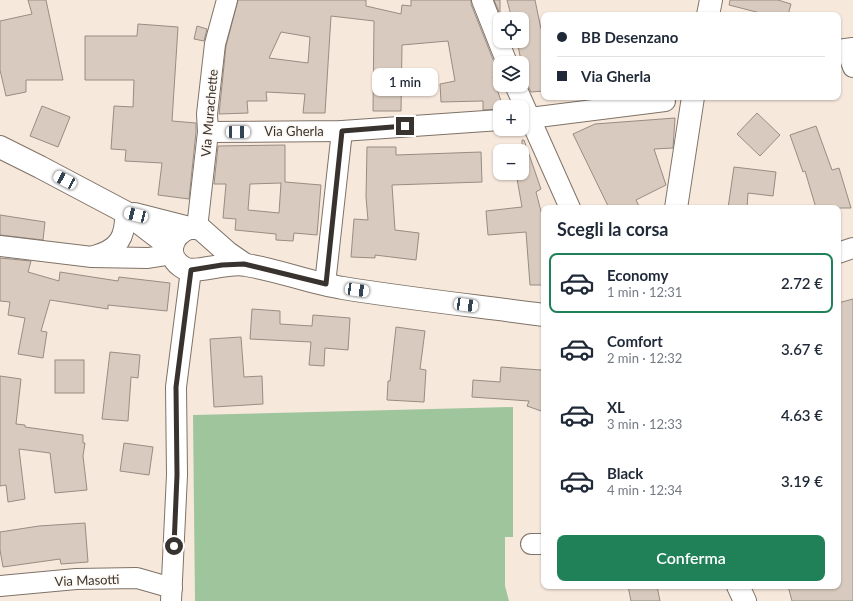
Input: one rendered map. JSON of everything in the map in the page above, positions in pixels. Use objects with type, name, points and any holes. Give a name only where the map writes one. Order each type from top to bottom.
[{"type":"street","name":"Via Murachette","points":[[199,231],[208,132],[207,114],[215,44],[227,0]]},
{"type":"street","points":[[482,0],[504,56]]},
{"type":"street","points":[[709,12],[711,0]]},
{"type":"street","points":[[676,205],[693,100]]},
{"type":"street","points":[[529,118],[665,101]]},
{"type":"street","name":"Via Gherla","points":[[208,132],[342,131],[493,120]]},
{"type":"street","points":[[529,126],[568,205]]},
{"type":"street","points":[[326,284],[342,131]]},
{"type":"street","points":[[0,147],[125,212],[172,251],[179,265],[196,269],[222,265],[244,264],[342,288],[541,315]]},
{"type":"street","points":[[125,212],[199,231],[244,264]]},
{"type":"street","points":[[92,257],[102,254],[113,247],[122,237],[125,225],[125,212]]},
{"type":"street","points":[[172,251],[173,241],[182,231],[199,231],[213,242],[214,254],[207,265],[196,269]]},
{"type":"street","points":[[0,246],[92,257],[148,258],[172,251]]},
{"type":"street","points":[[841,252],[853,248]]},
{"type":"street","points":[[172,595],[177,475],[176,387],[196,269]]},
{"type":"street","name":"Via Masotti","points":[[0,586],[76,579],[137,578],[172,595]]},
{"type":"street","points":[[739,589],[745,601]]},
{"type":"street","points":[[753,589],[759,601]]},
{"type":"green space","points":[[513,407],[513,537],[505,537],[505,586],[509,601],[195,601],[193,415]]},
{"type":"building","points":[[28,0],[46,0],[63,80],[26,80],[26,92],[6,96],[0,70],[0,21],[32,14]]},
{"type":"building","points":[[238,0],[366,0],[366,6],[401,14],[402,5],[411,6],[411,0],[471,0],[471,4],[493,59],[493,92],[498,92],[501,100],[493,100],[493,109],[483,110],[483,101],[441,102],[440,84],[455,81],[448,41],[402,45],[401,111],[373,111],[374,21],[331,16],[325,113],[303,113],[305,94],[266,92],[267,101],[247,101],[248,113],[219,114],[226,46]],"holes":[[[281,32],[310,37],[308,63],[269,58]]]},
{"type":"building","points":[[494,0],[500,0],[499,12]]},
{"type":"building","points":[[507,0],[535,0],[541,29],[541,91],[531,92],[529,88],[529,56],[520,56],[518,48],[529,48],[529,12],[510,12]]},
{"type":"building","points":[[730,0],[778,0],[791,4],[789,12],[756,12],[729,5]]},
{"type":"building","points":[[138,24],[178,27],[172,121],[196,123],[189,199],[158,195],[162,163],[125,161],[126,150],[111,149],[114,106],[133,107],[134,80],[85,80],[85,36],[137,36]]},
{"type":"building","points":[[197,26],[207,29],[204,41],[194,39]]},
{"type":"building","points":[[42,106],[70,117],[58,147],[30,136]]},
{"type":"building","points":[[757,113],[780,135],[760,156],[737,134]]},
{"type":"building","points":[[675,118],[673,148],[654,149],[666,185],[636,200],[638,205],[608,205],[573,134],[595,124]]},
{"type":"building","points":[[816,126],[832,170],[839,168],[851,208],[841,208],[841,205],[815,205],[805,171],[803,172],[790,135]]},
{"type":"building","points":[[522,140],[524,140],[525,144],[522,144]]},
{"type":"building","points":[[285,145],[285,182],[321,185],[317,235],[294,233],[293,241],[276,240],[276,234],[235,230],[236,219],[223,218],[226,184],[214,184],[218,146]],"holes":[[[281,183],[279,213],[248,210],[250,184]]]},
{"type":"building","points":[[367,147],[396,147],[396,155],[481,152],[482,182],[392,185],[395,230],[419,233],[416,260],[375,255],[375,258],[351,257],[354,219],[368,220],[366,197]]},
{"type":"building","points":[[529,154],[541,189],[536,192],[541,211],[541,285],[530,285],[526,232],[488,235],[486,211],[522,207],[517,180],[529,180]]},
{"type":"building","points":[[734,167],[776,172],[773,196],[748,193],[747,205],[728,205]]},
{"type":"building","points":[[0,215],[45,222],[43,240],[0,235]]},
{"type":"building","points":[[0,258],[31,261],[28,272],[59,281],[60,272],[118,281],[119,277],[170,283],[167,311],[108,305],[108,309],[50,300],[41,331],[47,332],[43,358],[18,354],[25,318],[8,315],[10,302],[0,301]]},
{"type":"building","points":[[853,299],[853,601],[792,601],[789,589],[841,589],[841,302]]},
{"type":"building","points":[[252,309],[280,311],[280,324],[312,326],[313,315],[350,318],[348,350],[325,348],[324,366],[309,365],[311,342],[250,339]]},
{"type":"building","points":[[396,327],[425,331],[420,369],[426,370],[424,402],[387,400],[388,381],[390,381]]},
{"type":"building","points":[[241,337],[244,377],[262,376],[263,404],[214,407],[210,339]]},
{"type":"building","points":[[110,352],[140,355],[138,378],[131,377],[128,421],[102,419]]},
{"type":"building","points":[[55,360],[84,360],[84,393],[55,393]]},
{"type":"building","points":[[501,367],[541,370],[541,411],[527,406],[529,401],[472,397],[473,380],[500,382]]},
{"type":"building","points":[[0,376],[21,379],[16,424],[25,425],[25,427],[83,435],[83,443],[85,443],[83,456],[87,490],[55,493],[50,453],[19,449],[25,499],[8,502],[6,485],[0,486]]},
{"type":"building","points":[[124,443],[153,447],[149,475],[120,471]]},
{"type":"building","points":[[85,523],[88,562],[61,564],[60,559],[3,567],[0,550],[0,532],[39,526]]},
{"type":"building","points":[[629,589],[658,589],[660,601],[631,601]]},
{"type":"route","points":[[174,546],[177,475],[176,387],[191,270],[222,265],[244,264],[326,284],[342,131],[405,126]]}]
